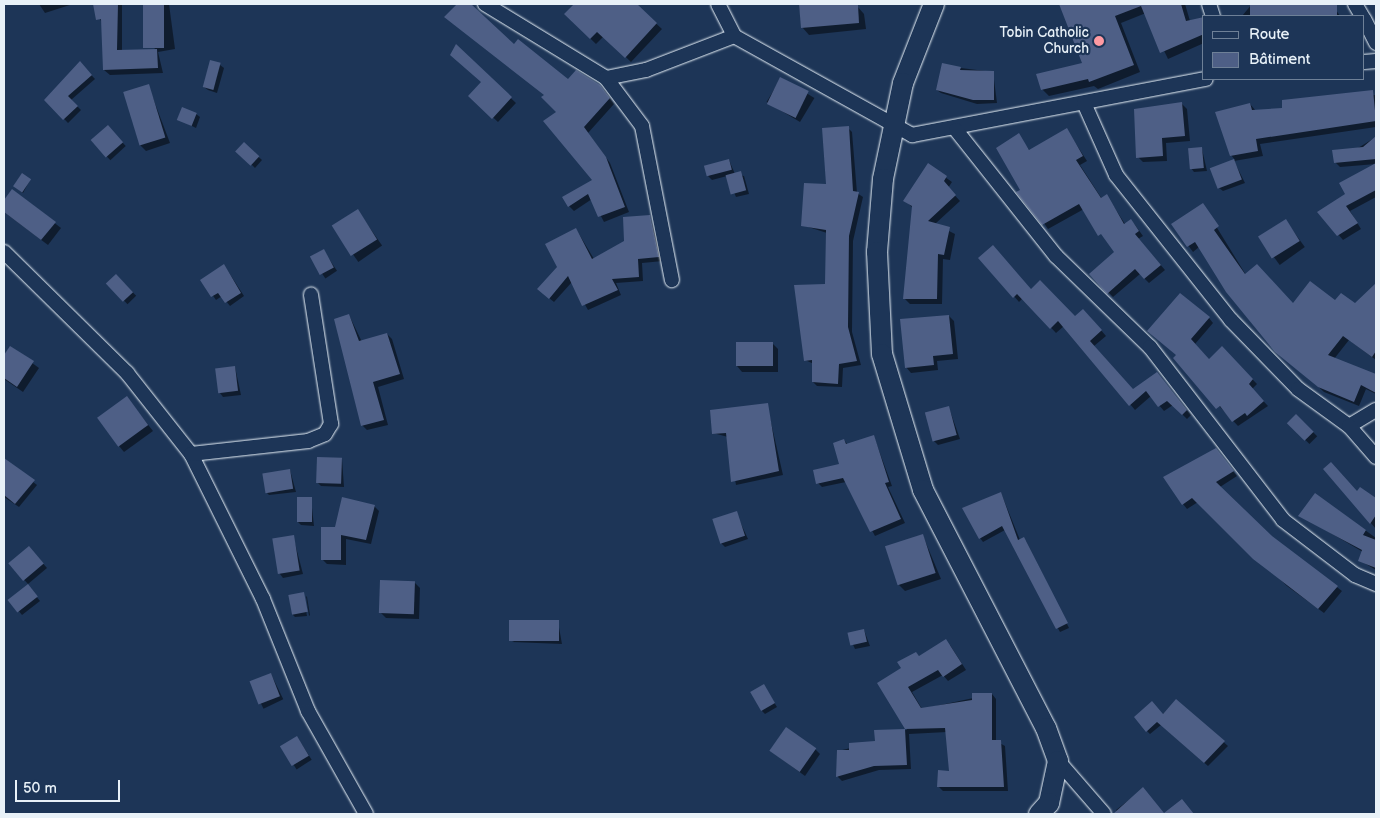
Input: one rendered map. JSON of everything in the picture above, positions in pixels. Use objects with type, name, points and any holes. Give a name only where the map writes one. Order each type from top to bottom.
[{"type":"main road","points":[[934,4],[892,124],[877,252],[882,354],[894,404],[923,490],[1046,728],[1058,761],[1048,803],[1039,814]]},
{"type":"street","points":[[485,4],[606,78],[642,126],[648,144],[672,280]]},
{"type":"street","points":[[718,4],[734,36],[912,135],[956,130],[1202,80]]},
{"type":"street","points":[[1355,4],[1361,15]]},
{"type":"street","points":[[1365,22],[1376,43]]},
{"type":"street","points":[[606,78],[646,70],[734,36]]},
{"type":"street","points":[[1084,103],[1116,175],[1231,320],[1298,389],[1349,426],[1376,457]]},
{"type":"street","points":[[956,130],[1056,256],[1150,347],[1283,520],[1355,575],[1376,584]]},
{"type":"street","points":[[4,252],[127,373],[191,454],[263,599],[308,711],[366,814]]},
{"type":"street","points":[[191,454],[308,441],[325,434],[331,424],[311,295]]},
{"type":"street","points":[[1349,426],[1376,410]]},
{"type":"street","points":[[1058,761],[1104,814]]},
{"type":"building","points":[[93,4],[118,4],[117,50],[157,49],[158,68],[103,70],[101,19],[96,20]]},
{"type":"building","points":[[143,4],[164,4],[164,48],[143,48]]},
{"type":"building","points":[[457,4],[471,4],[514,44],[518,39],[568,79],[576,70],[600,85],[610,98],[584,127],[606,157],[625,207],[598,217],[588,194],[568,207],[562,197],[592,180],[543,121],[556,112],[541,97],[544,95],[444,17]]},
{"type":"building","points":[[574,4],[637,4],[657,23],[625,58],[597,32],[590,39],[564,14]]},
{"type":"building","points":[[799,4],[858,5],[859,23],[801,28]]},
{"type":"building","points":[[1059,4],[1181,4],[1186,21],[1202,17],[1202,35],[1160,53],[1141,6],[1115,16],[1134,65],[1089,82],[1088,79],[1041,90],[1036,74],[1082,63]]},
{"type":"building","points":[[1250,4],[1337,4],[1337,15],[1250,15]]},
{"type":"building","points":[[456,44],[512,97],[492,119],[468,96],[481,82],[450,55]]},
{"type":"building","points":[[210,60],[221,63],[213,90],[203,87]]},
{"type":"building","points":[[80,61],[92,75],[68,96],[78,106],[63,120],[44,100]]},
{"type":"building","points":[[942,63],[961,67],[960,70],[994,71],[994,100],[973,100],[936,90]]},
{"type":"building","points":[[780,77],[809,91],[796,118],[767,104]]},
{"type":"building","points":[[149,84],[165,138],[140,145],[123,92]]},
{"type":"building","points":[[1373,90],[1376,121],[1256,139],[1258,151],[1230,156],[1215,112],[1250,103],[1252,110],[1282,108],[1282,100]]},
{"type":"building","points":[[1182,102],[1185,136],[1162,138],[1163,156],[1136,158],[1134,109]]},
{"type":"building","points":[[182,107],[197,113],[192,126],[177,120]]},
{"type":"building","points":[[108,125],[123,142],[106,157],[91,140]]},
{"type":"building","points":[[849,126],[853,191],[859,192],[849,236],[848,327],[857,361],[839,364],[838,384],[812,382],[812,360],[804,361],[794,285],[825,284],[826,230],[801,226],[804,183],[826,184],[822,128]]},
{"type":"building","points":[[1067,128],[1083,156],[1076,160],[1101,198],[1107,194],[1124,224],[1131,219],[1139,231],[1135,234],[1161,265],[1144,279],[1135,269],[1107,294],[1089,274],[1114,252],[1101,234],[1098,236],[1079,204],[1042,225],[1016,192],[1020,190],[996,148],[1019,133],[1029,150]]},
{"type":"building","points":[[1376,136],[1376,159],[1334,163],[1332,150],[1363,147]]},
{"type":"building","points":[[244,142],[259,156],[250,166],[235,152]]},
{"type":"building","points":[[1202,147],[1204,168],[1190,169],[1188,148]]},
{"type":"building","points":[[729,159],[732,170],[707,176],[704,166]]},
{"type":"building","points":[[1234,159],[1242,180],[1218,189],[1210,168]]},
{"type":"building","points":[[928,163],[947,176],[944,181],[956,195],[928,221],[950,227],[944,255],[938,254],[937,299],[903,299],[912,206],[903,201]]},
{"type":"building","points":[[1376,163],[1376,190],[1346,206],[1358,223],[1337,236],[1317,212],[1345,194],[1339,183]]},
{"type":"building","points":[[741,171],[746,190],[731,194],[726,175]]},
{"type":"building","points":[[22,173],[31,179],[22,192],[13,186]]},
{"type":"building","points":[[12,189],[56,222],[41,240],[4,212],[4,200]]},
{"type":"building","points":[[1203,203],[1219,226],[1214,230],[1245,274],[1257,264],[1293,303],[1310,281],[1335,300],[1341,293],[1355,303],[1376,283],[1376,351],[1372,357],[1343,336],[1328,355],[1376,374],[1376,393],[1361,385],[1354,402],[1318,387],[1275,352],[1226,292],[1195,242],[1187,247],[1171,224]]},
{"type":"building","points":[[358,209],[377,240],[351,256],[332,225]]},
{"type":"building","points":[[650,215],[659,257],[638,259],[639,277],[612,279],[618,290],[582,306],[568,276],[549,299],[537,289],[557,267],[545,244],[576,228],[592,259],[624,241],[623,217]]},
{"type":"building","points":[[1286,219],[1300,241],[1272,259],[1258,236]]},
{"type":"building","points":[[993,245],[1031,289],[1040,280],[1075,316],[1083,309],[1102,330],[1090,341],[1133,389],[1157,372],[1187,410],[1182,415],[1167,401],[1158,407],[1146,391],[1129,406],[1058,321],[1050,329],[1017,294],[1013,298],[978,258]]},
{"type":"building","points":[[324,249],[334,268],[320,275],[310,257]]},
{"type":"building","points":[[224,264],[241,293],[225,303],[218,293],[211,297],[200,280]]},
{"type":"building","points":[[116,274],[133,292],[123,302],[106,284]]},
{"type":"building","points":[[1180,293],[1210,317],[1191,339],[1209,359],[1222,346],[1253,379],[1249,384],[1264,401],[1247,416],[1245,413],[1232,422],[1220,406],[1216,409],[1173,358],[1176,355],[1147,331]]},
{"type":"building","points":[[349,314],[359,341],[387,333],[400,374],[373,382],[384,420],[361,426],[334,319]]},
{"type":"building","points":[[949,315],[953,354],[933,356],[934,365],[905,368],[900,319]]},
{"type":"building","points":[[736,342],[773,342],[773,366],[736,366]]},
{"type":"building","points":[[10,346],[34,361],[17,387],[4,378],[4,355]]},
{"type":"building","points":[[235,366],[238,391],[218,393],[215,368]]},
{"type":"building","points":[[127,396],[148,425],[118,447],[97,418]]},
{"type":"building","points":[[768,403],[779,471],[731,482],[726,433],[712,434],[710,410]]},
{"type":"building","points":[[949,406],[957,435],[933,441],[925,412]]},
{"type":"building","points":[[1296,414],[1314,432],[1304,441],[1287,423]]},
{"type":"building","points":[[874,435],[889,482],[885,483],[901,519],[870,532],[843,478],[816,484],[813,470],[839,464],[833,443],[844,439],[846,444]]},
{"type":"building","points":[[1216,448],[1234,471],[1216,482],[1272,536],[1338,586],[1318,609],[1253,559],[1192,498],[1182,505],[1163,477]]},
{"type":"building","points":[[317,457],[342,458],[341,484],[316,483]]},
{"type":"building","points":[[4,458],[35,480],[15,504],[4,495]]},
{"type":"building","points":[[1331,462],[1357,491],[1360,487],[1376,498],[1376,515],[1370,524],[1323,469]]},
{"type":"building","points":[[290,469],[293,489],[265,493],[262,473]]},
{"type":"building","points":[[1001,492],[1018,540],[1024,537],[1068,623],[1056,629],[1002,526],[979,539],[962,508]]},
{"type":"building","points":[[1315,493],[1366,530],[1363,535],[1376,540],[1376,568],[1358,561],[1362,550],[1298,516]]},
{"type":"building","points":[[297,497],[312,497],[312,522],[297,522]]},
{"type":"building","points":[[342,497],[375,505],[366,540],[341,535],[341,560],[321,560],[321,527],[335,527]]},
{"type":"building","points":[[737,511],[745,536],[720,544],[712,519]]},
{"type":"building","points":[[923,534],[936,573],[898,585],[885,546]]},
{"type":"building","points":[[294,535],[300,571],[278,574],[272,538]]},
{"type":"building","points":[[29,546],[44,564],[23,581],[8,563]]},
{"type":"building","points":[[380,580],[415,581],[414,614],[379,613]]},
{"type":"building","points":[[28,584],[38,597],[17,613],[8,600]]},
{"type":"building","points":[[304,592],[308,612],[292,615],[288,595]]},
{"type":"building","points":[[509,620],[559,620],[559,641],[509,641]]},
{"type":"building","points":[[864,629],[867,642],[850,645],[847,633]]},
{"type":"building","points":[[946,639],[962,664],[943,677],[938,670],[908,687],[921,708],[972,700],[972,693],[992,693],[992,740],[1001,740],[1004,787],[937,787],[938,770],[949,771],[945,728],[905,729],[877,683],[901,668],[897,662],[916,652],[919,656]]},
{"type":"building","points":[[271,673],[280,696],[258,705],[250,681]]},
{"type":"building","points":[[764,684],[775,703],[761,711],[750,692]]},
{"type":"building","points":[[1176,699],[1225,741],[1204,763],[1157,722],[1146,732],[1134,717],[1152,701],[1163,714]]},
{"type":"building","points":[[786,727],[816,748],[800,772],[769,751]]},
{"type":"building","points":[[905,729],[907,765],[874,766],[836,777],[837,750],[849,750],[849,743],[875,741],[874,730]]},
{"type":"building","points":[[297,736],[309,756],[292,766],[280,746]]},
{"type":"building","points":[[1143,787],[1164,813],[1182,799],[1194,814],[1113,814]]},
{"type":"place","name":"Tobin Catholic Church","points":[[1099,41]]}]
